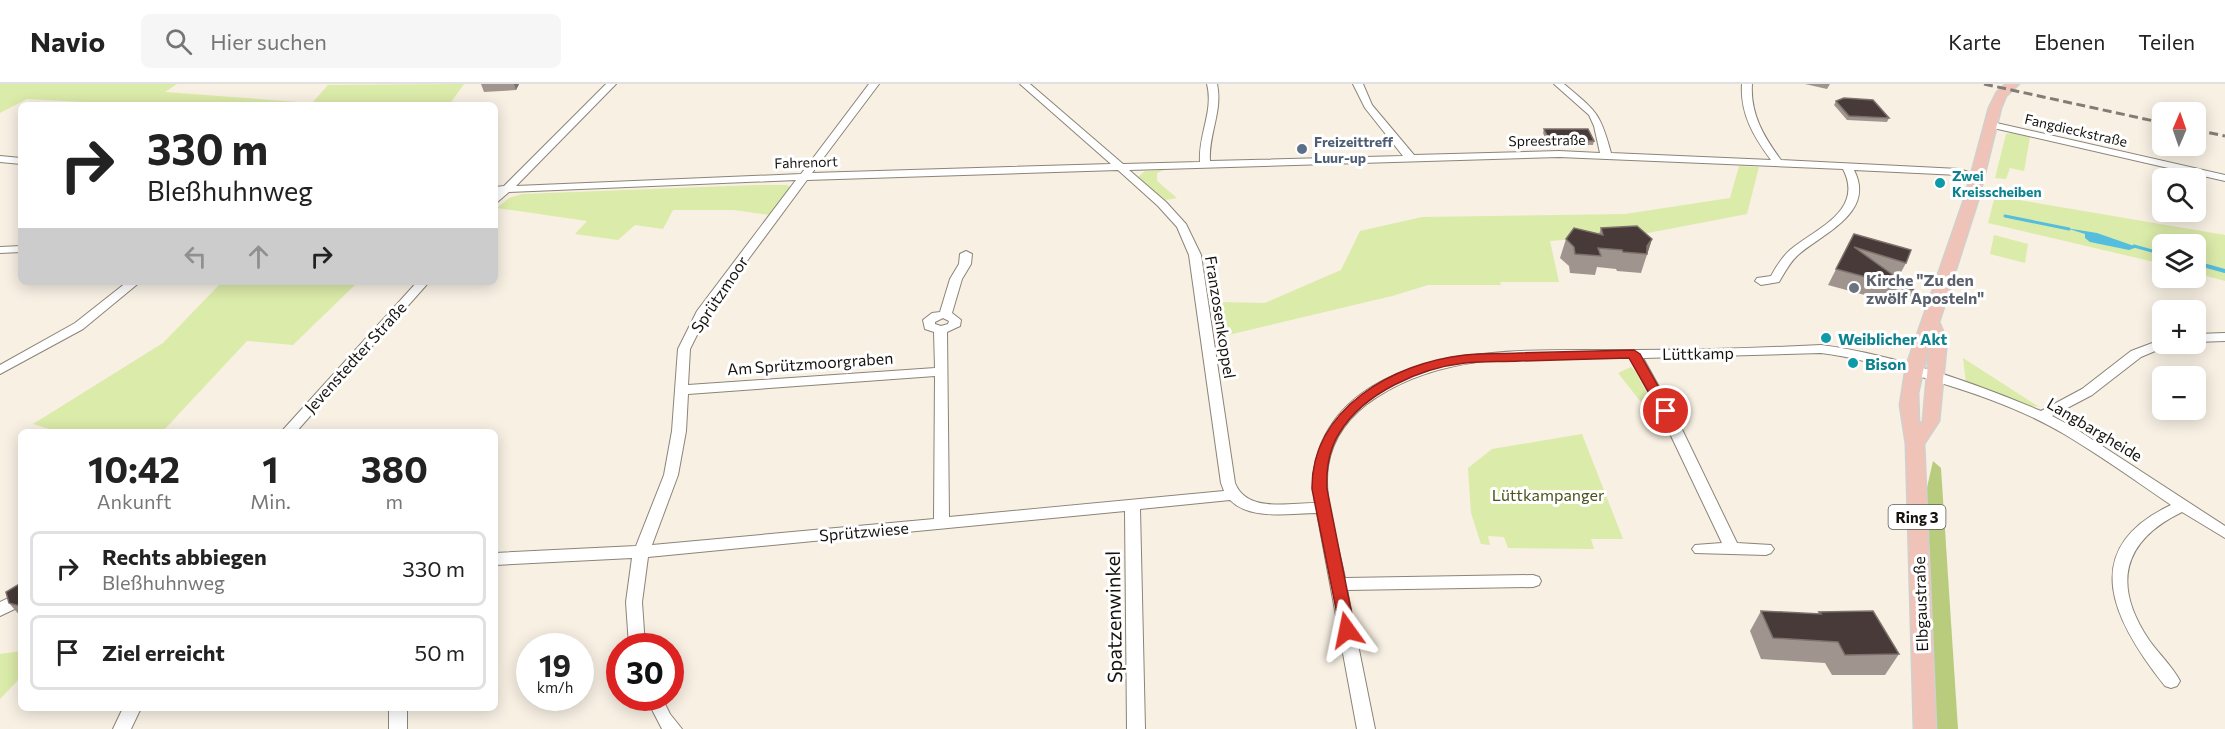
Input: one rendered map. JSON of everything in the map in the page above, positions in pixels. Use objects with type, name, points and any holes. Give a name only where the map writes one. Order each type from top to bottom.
[{"type":"main road","name":"Elbgaustraße","points":[[1925,729],[1915,444],[1909,414],[1922,338],[1930,322],[1972,197],[1995,108],[2001,94],[2013,84]]},
{"type":"main road","points":[[1915,444],[1931,421],[1938,343],[1930,322]]},
{"type":"street","points":[[500,190],[611,84]]},
{"type":"street","name":"Sprützmoor","points":[[636,633],[634,602],[641,552],[671,475],[677,447],[684,349],[701,314],[874,84]]},
{"type":"street","name":"Franzosenkoppel","points":[[1025,84],[1177,219],[1192,246],[1201,284],[1228,483],[1233,495]]},
{"type":"street","points":[[1204,164],[1203,152],[1214,95],[1212,84]]},
{"type":"street","points":[[1358,84],[1368,106],[1412,160]]},
{"type":"street","points":[[1559,84],[1593,114],[1599,126],[1606,155]]},
{"type":"street","points":[[1747,84],[1747,103],[1751,119],[1778,163]]},
{"type":"street","name":"Fangdieckstraße","points":[[1992,125],[2225,178]]},
{"type":"street","name":"Spreestraße","points":[[1118,167],[1559,154],[1947,171],[1976,176]]},
{"type":"street","points":[[0,159],[18,160]]},
{"type":"street","points":[[1761,281],[1775,279],[1788,259],[1839,220],[1849,206],[1852,195],[1852,175],[1846,166]]},
{"type":"street","name":"Fahrenort","points":[[500,190],[1118,167]]},
{"type":"street","points":[[0,250],[18,249]]},
{"type":"street","points":[[941,524],[940,330],[950,328],[955,323],[953,317],[945,314],[956,279],[965,264],[966,254]]},
{"type":"street","points":[[0,370],[79,326],[130,285]]},
{"type":"street","name":"Jevenstedter Straße","points":[[291,429],[420,285]]},
{"type":"street","points":[[2206,338],[2225,337]]},
{"type":"street","points":[[2042,416],[2087,392],[2136,354],[2152,347]]},
{"type":"street","name":"Lüttkamp","points":[[1366,729],[1323,508],[1319,472],[1324,452],[1334,430],[1351,410],[1373,392],[1392,381],[1428,367],[1464,359],[1634,354],[1830,350],[1935,378]]},
{"type":"street","points":[[1634,354],[1670,419],[1732,549]]},
{"type":"street","name":"Am Sprützmoorgraben","points":[[682,390],[941,372]]},
{"type":"street","name":"Langbargheide","points":[[1935,378],[2042,416],[2068,430],[2182,507],[2225,533]]},
{"type":"street","points":[[1233,495],[1247,505],[1256,508],[1323,508]]},
{"type":"street","name":"Sprützwiese","points":[[498,559],[641,552],[1233,495]]},
{"type":"street","name":"Spatzenwinkel","points":[[1132,504],[1136,729]]},
{"type":"street","points":[[2171,681],[2148,653],[2134,628],[2120,591],[2118,569],[2123,556],[2138,534],[2154,520],[2182,507]]},
{"type":"street","points":[[1700,549],[1766,549]]},
{"type":"street","points":[[1337,584],[1533,581]]},
{"type":"street","points":[[0,610],[18,600]]},
{"type":"street","points":[[122,729],[131,711]]},
{"type":"street","points":[[398,711],[398,729]]},
{"type":"street","points":[[660,711],[673,729]]},
{"type":"green space","points":[[0,84],[177,84],[165,92],[299,102],[84,102],[27,99],[0,113]]},
{"type":"green space","points":[[464,84],[451,102],[313,102],[328,85]]},
{"type":"green space","points":[[2006,134],[2030,137],[2024,171],[2010,168],[2006,179],[1995,178]]},
{"type":"green space","points":[[1739,166],[1759,167],[1747,214],[1648,233],[1550,241],[1559,282],[1428,285],[1392,296],[1224,336],[1219,302],[1265,303],[1341,270],[1360,231],[1422,217],[1625,214],[1730,198]]},
{"type":"green space","points":[[1164,170],[1157,173],[1157,181],[1177,198],[1165,200],[1138,177],[1145,171]]},
{"type":"green space","points":[[757,185],[787,185],[790,187],[769,215],[734,210],[673,210],[663,229],[635,225],[618,240],[575,234],[587,221],[498,208],[509,198],[522,194]]},
{"type":"green space","points":[[1995,196],[2225,235],[2225,281],[2206,276],[2206,234],[2152,234],[2152,261],[1988,223]]},
{"type":"green space","points":[[1994,235],[2028,244],[2025,263],[1990,254]]},
{"type":"green space","points":[[219,285],[355,285],[293,345],[247,341],[165,429],[49,429],[33,424],[163,343]]},
{"type":"green space","points":[[1963,358],[2039,407],[2026,405],[1966,383]]},
{"type":"green space","points":[[1631,367],[1656,410],[1648,411],[1618,373]]},
{"type":"green space","name":"Lüttkampanger","points":[[1582,434],[1623,539],[1591,539],[1594,549],[1508,548],[1504,537],[1488,536],[1490,545],[1481,544],[1471,513],[1468,468],[1492,449]]},
{"type":"green space","points":[[1933,461],[1941,468],[1958,729],[1937,729],[1924,501]]},
{"type":"green space","points":[[18,651],[18,680],[0,699],[0,654]]},
{"type":"water","points":[[2066,228],[2097,233],[2137,247],[2129,250],[2090,242],[2085,238],[2085,234]]},
{"type":"building","points":[[1844,98],[1873,100],[1889,118],[1849,116],[1836,101]]},
{"type":"building","points":[[1544,129],[1588,129],[1594,141],[1549,140]]},
{"type":"building","points":[[1637,226],[1652,239],[1647,246],[1647,254],[1598,248],[1601,256],[1575,254],[1574,247],[1566,239],[1574,228],[1603,235],[1601,228]]},
{"type":"building","points":[[1854,234],[1911,250],[1906,263],[1854,247],[1914,290],[1836,269]]},
{"type":"building","points":[[18,585],[18,605],[9,603],[6,592]]},
{"type":"building","points":[[1761,611],[1821,614],[1819,612],[1873,611],[1899,654],[1845,655],[1838,642],[1773,638]]},
{"type":"waterway","points":[[2005,216],[2069,229]]},
{"type":"waterway","points":[[2134,246],[2152,251]]},
{"type":"waterway","points":[[2206,266],[2225,271]]},
{"type":"railway","points":[[1984,84],[2152,121]]},
{"type":"railway","points":[[2206,132],[2225,136]]},
{"type":"place","name":"Freizeittreff Luur-up","points":[[1302,149]]},
{"type":"place","name":"Zwei Kreisscheiben","points":[[1940,183]]},
{"type":"place","name":"Kirche \"Zu den zwölf Aposteln\"","points":[[1854,288]]},
{"type":"place","name":"Weiblicher Akt","points":[[1826,338]]},
{"type":"place","name":"Bison","points":[[1853,363]]},
{"type":"route","points":[[1347,630],[1320,489],[1319,472],[1324,452],[1334,430],[1351,410],[1373,392],[1428,367],[1464,359],[1634,354],[1666,411]]}]
